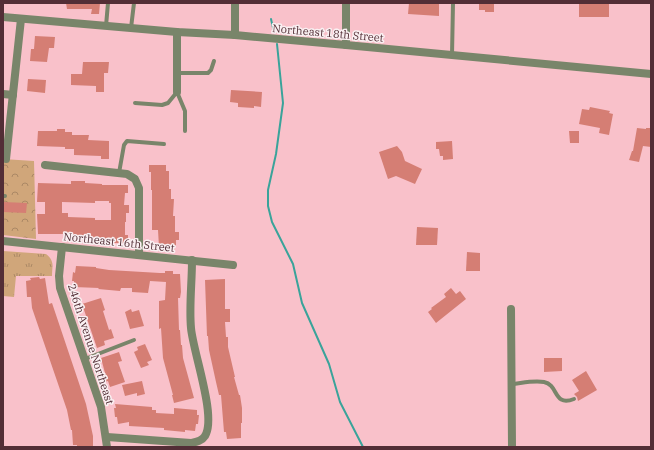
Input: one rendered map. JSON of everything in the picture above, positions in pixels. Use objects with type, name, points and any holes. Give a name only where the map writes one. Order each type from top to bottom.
[{"type":"street","points":[[235,3],[235,36]]},
{"type":"street","points":[[346,3],[346,45]]},
{"type":"street","name":"Northeast 18th Street","points":[[3,17],[346,45],[651,74]]},
{"type":"street","points":[[6,159],[21,19]]},
{"type":"street","points":[[177,32],[177,92]]},
{"type":"street","points":[[3,94],[13,95]]},
{"type":"street","points":[[44,165],[128,174],[135,179],[139,188],[139,255]]},
{"type":"street","name":"Northeast 16th Street","points":[[3,241],[233,264]]},
{"type":"street","name":"246th Avenue Northeast","points":[[62,247],[59,276],[60,288],[101,407],[107,437],[107,447]]},
{"type":"street","points":[[107,437],[191,443],[199,441],[205,436],[208,424],[208,407],[191,327],[192,260]]},
{"type":"street","points":[[511,309],[512,447]]},
{"type":"lane","points":[[106,26],[108,3]]},
{"type":"lane","points":[[131,28],[134,3]]},
{"type":"lane","points":[[452,55],[453,3]]},
{"type":"lane","points":[[177,73],[208,73],[211,70],[214,61]]},
{"type":"lane","points":[[135,104],[162,105],[168,103],[177,92],[185,111],[185,131]]},
{"type":"lane","points":[[119,173],[124,145],[127,141],[164,144]]},
{"type":"lane","points":[[84,359],[134,340]]},
{"type":"lane","points":[[512,384],[544,382],[550,384],[559,398],[563,401],[574,399]]},
{"type":"green space","points":[[3,159],[34,161],[36,239],[3,235]]},
{"type":"green space","points":[[3,251],[46,254],[52,261],[52,276],[16,276],[14,297],[3,296]]},
{"type":"building","points":[[66,3],[100,3],[99,14],[91,14],[92,9],[67,9]]},
{"type":"building","points":[[409,3],[439,4],[439,16],[408,14]]},
{"type":"building","points":[[479,3],[494,3],[494,12],[479,10]]},
{"type":"building","points":[[579,3],[609,3],[609,17],[579,17]]},
{"type":"building","points":[[35,36],[55,37],[54,48],[49,48],[47,62],[30,61],[31,49],[34,49]]},
{"type":"building","points":[[83,62],[109,62],[108,73],[104,73],[104,92],[96,92],[96,86],[71,85],[71,74],[82,74]]},
{"type":"building","points":[[28,79],[46,80],[45,93],[27,91]]},
{"type":"building","points":[[231,90],[262,92],[261,107],[238,107],[238,103],[230,102]]},
{"type":"building","points":[[590,107],[610,111],[609,113],[613,114],[609,135],[599,133],[600,128],[579,124],[582,109],[589,110]]},
{"type":"building","points":[[637,128],[651,128],[651,147],[643,146],[639,162],[629,160],[633,151]]},
{"type":"building","points":[[57,129],[65,129],[65,132],[72,132],[72,135],[89,135],[88,140],[109,141],[109,159],[101,159],[101,156],[74,155],[74,149],[65,149],[65,147],[37,146],[38,131],[57,131]]},
{"type":"building","points":[[569,131],[579,131],[579,143],[570,143]]},
{"type":"building","points":[[452,141],[453,159],[443,160],[443,156],[440,156],[439,149],[436,149],[436,142]]},
{"type":"building","points":[[397,146],[402,152],[405,161],[422,169],[415,184],[396,176],[388,179],[379,152]]},
{"type":"building","points":[[149,165],[166,165],[166,171],[169,171],[169,189],[171,189],[171,199],[174,199],[173,216],[175,216],[175,232],[179,232],[179,240],[176,240],[176,246],[159,247],[158,230],[152,230],[152,190]]},
{"type":"building","points":[[71,181],[85,181],[85,183],[102,185],[128,185],[128,193],[125,193],[124,205],[129,205],[129,213],[126,213],[125,222],[125,235],[128,235],[128,243],[110,243],[110,239],[71,237],[71,234],[38,234],[37,214],[45,214],[45,202],[37,202],[38,183],[71,184]],"holes":[[[95,201],[109,201],[109,203],[111,203],[111,220],[68,217],[68,213],[62,213],[62,202],[95,203]]]},
{"type":"building","points":[[3,202],[27,203],[26,213],[3,212]]},
{"type":"building","points":[[417,227],[438,228],[437,245],[416,245]]},
{"type":"building","points":[[467,252],[480,253],[480,271],[466,271]]},
{"type":"building","points":[[76,266],[96,267],[109,270],[160,273],[165,273],[165,271],[173,271],[173,274],[180,274],[181,292],[180,298],[178,298],[179,330],[183,358],[194,398],[174,403],[163,358],[161,328],[159,329],[159,301],[165,300],[166,282],[150,281],[148,293],[132,292],[132,288],[121,288],[120,291],[74,287],[74,281],[72,281],[73,272],[75,273]]},
{"type":"building","points":[[39,277],[40,279],[45,278],[49,304],[52,303],[86,404],[93,436],[93,447],[77,447],[77,445],[73,445],[72,430],[67,410],[32,308],[31,297],[27,297],[26,281],[31,280],[30,278]]},
{"type":"building","points":[[225,279],[225,309],[230,309],[230,322],[225,322],[226,337],[228,337],[228,347],[242,408],[241,438],[227,439],[226,432],[224,432],[221,395],[219,395],[207,336],[205,280]]},
{"type":"building","points":[[451,288],[456,294],[460,291],[466,299],[436,323],[428,312],[446,297],[444,294]]},
{"type":"building","points":[[101,298],[105,310],[103,311],[109,330],[111,329],[114,338],[104,341],[105,345],[97,348],[82,304]]},
{"type":"building","points":[[131,309],[132,312],[139,310],[144,326],[130,329],[125,312]]},
{"type":"building","points":[[145,344],[152,360],[147,362],[149,365],[141,368],[134,352],[138,350],[137,347]]},
{"type":"building","points":[[119,352],[122,361],[118,362],[125,382],[110,387],[108,381],[105,382],[103,374],[105,373],[101,358]]},
{"type":"building","points":[[544,358],[562,358],[562,371],[544,372]]},
{"type":"building","points":[[586,371],[597,390],[578,401],[574,394],[579,391],[572,380]]},
{"type":"building","points":[[142,381],[145,394],[137,396],[137,393],[125,396],[122,385]]},
{"type":"building","points":[[115,404],[152,407],[152,410],[156,410],[156,413],[174,414],[174,408],[197,410],[197,415],[199,415],[198,424],[196,424],[195,431],[185,430],[185,432],[164,430],[164,428],[129,426],[129,422],[118,424],[117,417],[115,417]]},
{"type":"waterway","points":[[271,19],[274,32]]},
{"type":"waterway","points":[[277,44],[283,103],[276,154],[268,190],[268,206],[272,222],[293,264],[302,303],[329,364],[340,402],[363,447]]}]
